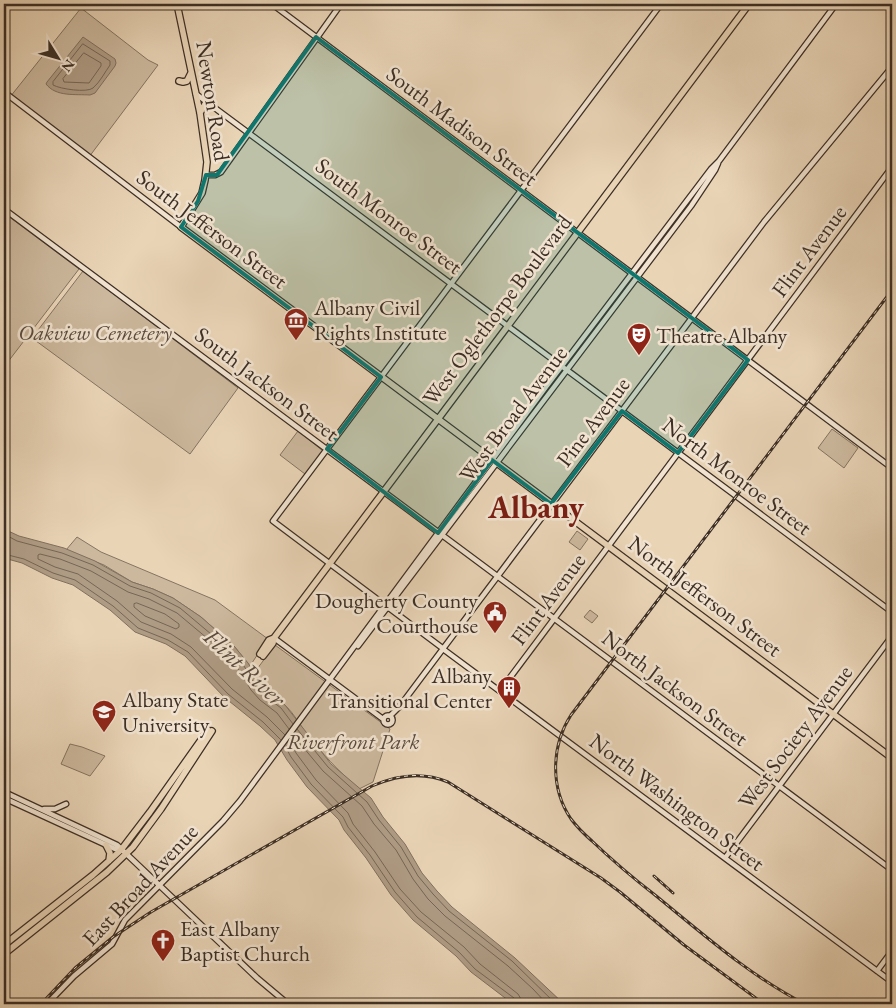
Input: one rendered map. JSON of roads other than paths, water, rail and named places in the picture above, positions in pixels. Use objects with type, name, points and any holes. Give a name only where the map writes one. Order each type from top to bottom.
[{"type":"main road","name":"Newton Road","points":[[177,4],[207,153],[206,175],[198,201],[181,227]]},
{"type":"main road","name":"South Madison Street","points":[[272,4],[892,468]]},
{"type":"main road","points":[[206,175],[215,175],[221,172],[340,4]]},
{"type":"main road","points":[[327,450],[661,4]]},
{"type":"main road","name":"West Oglethorpe Boulevard","points":[[262,655],[269,640],[274,638],[749,4]]},
{"type":"main road","name":"West Broad Avenue","points":[[252,785],[494,462],[562,366],[836,4]]},
{"type":"main road","name":"Pine Avenue","points":[[391,718],[764,222],[892,67]]},
{"type":"main road","points":[[179,81],[187,81],[191,70]]},
{"type":"main road","name":"South Jefferson Street","points":[[4,92],[494,462]]},
{"type":"main road","name":"South Monroe Street","points":[[196,94],[562,366]]},
{"type":"main road","points":[[200,113],[205,104],[212,106]]},
{"type":"main road","name":"West Broad Avenue","points":[[494,462],[567,371],[709,180],[719,161]]},
{"type":"main road","name":"Flint Avenue","points":[[500,691],[892,167]]},
{"type":"main road","name":"South Jackson Street","points":[[4,208],[440,534]]},
{"type":"main road","name":"North Monroe Street","points":[[562,366],[892,612]]},
{"type":"main road","name":"North Washington Street","points":[[327,450],[273,521],[892,982]]},
{"type":"main road","name":"North Jefferson Street","points":[[494,462],[892,758]]},
{"type":"main road","name":"North Jackson Street","points":[[440,534],[892,870]]},
{"type":"main road","name":"West Society Avenue","points":[[725,858],[892,636]]},
{"type":"main road","points":[[274,638],[329,681],[383,719],[386,724],[391,718],[385,716],[383,719]]},
{"type":"main road","points":[[4,945],[109,861],[124,852],[135,844],[161,809],[210,729],[124,852],[107,872],[4,954]]},
{"type":"main road","points":[[161,809],[160,804],[176,776]]},
{"type":"main road","name":"East Broad Avenue","points":[[47,1004],[80,970],[112,944],[125,920],[223,821],[252,785]]},
{"type":"main road","points":[[4,792],[117,845],[257,978],[288,1004]]},
{"type":"main road","points":[[4,798],[124,852]]},
{"type":"main road","points":[[40,809],[54,809],[66,804]]},
{"type":"main road","points":[[106,845],[110,853],[109,861]]},
{"type":"main road","points":[[877,971],[892,951]]},
{"type":"water","points":[[83,37],[115,59],[115,66],[95,93],[90,95],[72,95],[55,91],[46,84],[47,82]]},
{"type":"water","name":"Flint River","points":[[4,529],[19,536],[64,548],[95,561],[132,582],[173,598],[201,617],[234,646],[248,663],[260,683],[285,705],[331,764],[371,798],[383,817],[405,844],[422,873],[452,907],[515,958],[564,1004],[513,1004],[471,972],[456,956],[413,920],[391,895],[344,830],[339,820],[307,787],[275,740],[224,697],[185,656],[166,644],[135,632],[110,610],[73,585],[52,578],[22,563],[4,558]]},
{"type":"railway","points":[[805,1004],[765,981],[727,954],[583,833],[571,819],[559,794],[556,781],[557,753],[564,727],[571,715],[892,290]]},
{"type":"railway","points":[[41,1004],[75,968],[113,937],[151,912],[372,786],[391,779],[410,776],[429,776],[448,782],[601,878],[684,945],[764,1004]]},
{"type":"railway","points":[[654,876],[673,893]]},
{"type":"place","name":"Albany Civil Rights Institute","points":[[296,341]]},
{"type":"place","name":"Theatre Albany","points":[[639,356]]},
{"type":"place","name":"Dougherty County Courthouse","points":[[495,634]]},
{"type":"place","name":"Albany Transitional Center","points":[[509,709]]},
{"type":"place","name":"Albany State University","points":[[104,733]]},
{"type":"place","name":"East Albany Baptist Church","points":[[163,962]]},
{"type":"district","name":"Albany","points":[[536,507]]},
{"type":"park label","name":"Oakview Cemetery","points":[[95,332]]},
{"type":"park label","name":"Riverfront Park","points":[[353,741]]}]
